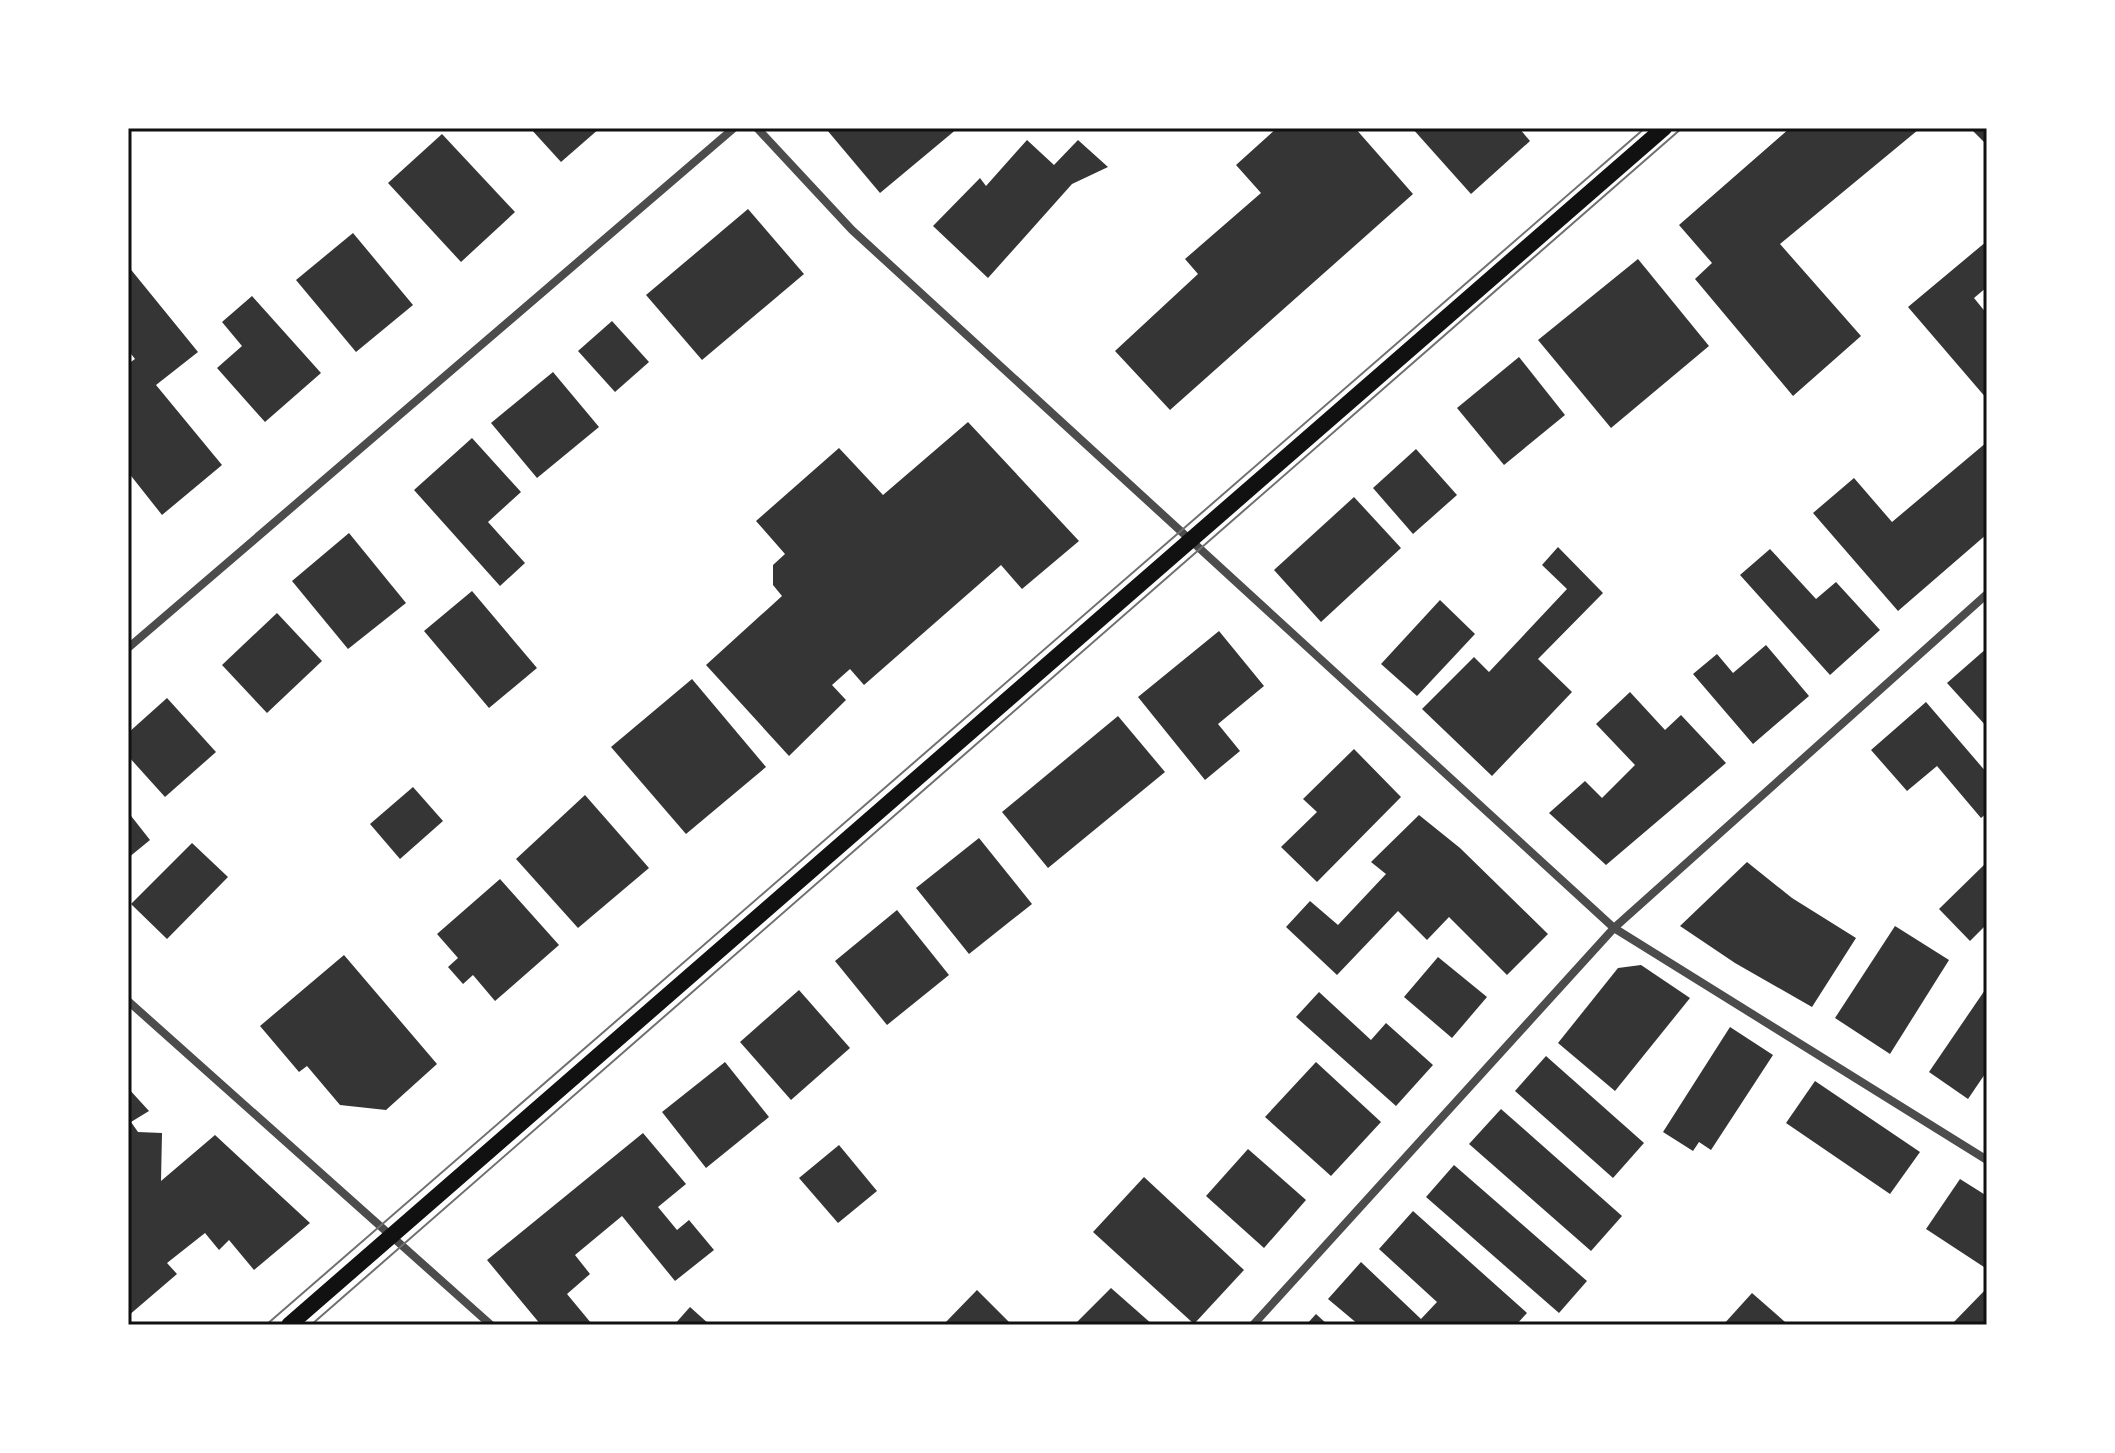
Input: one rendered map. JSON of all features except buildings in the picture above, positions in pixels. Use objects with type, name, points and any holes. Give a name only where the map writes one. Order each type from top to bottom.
[{"type":"main road","points":[[289,1325],[1664,128]]},
{"type":"street","points":[[128,648],[734,128]]},
{"type":"street","points":[[757,128],[852,230],[1192,538],[1614,928],[1987,1160]]},
{"type":"street","points":[[1253,1325],[1614,928],[1987,594]]},
{"type":"street","points":[[128,1001],[491,1325]]},
{"type":"tram line","points":[[266,1325],[1645,128]]},
{"type":"tram line","points":[[311,1325],[1682,128]]}]
